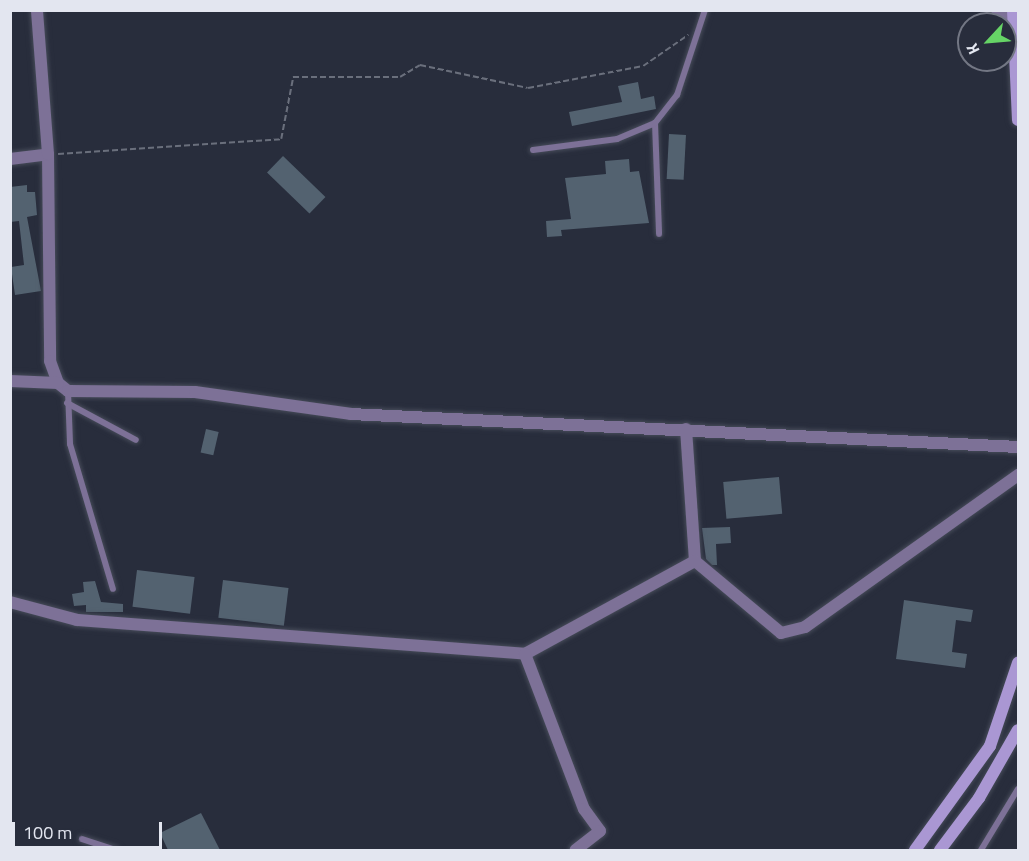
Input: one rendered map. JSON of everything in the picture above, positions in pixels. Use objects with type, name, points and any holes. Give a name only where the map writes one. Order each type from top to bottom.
[{"type":"main road","points":[[1017,72],[1018,120]]},
{"type":"main road","points":[[915,850],[990,746],[1018,663]]},
{"type":"main road","points":[[940,850],[979,798],[1018,730]]},
{"type":"street","points":[[37,10],[48,154],[50,362],[64,392]]},
{"type":"street","points":[[10,159],[48,154]]},
{"type":"street","points":[[10,381],[64,392],[195,392],[351,414],[1018,447]]},
{"type":"street","points":[[686,429],[695,561],[769,628],[792,633],[1018,475]]},
{"type":"street","points":[[10,602],[77,620],[525,654],[695,561]]},
{"type":"street","points":[[525,654],[584,808],[600,831],[576,850]]},
{"type":"lane","points":[[533,150],[617,139],[655,123],[677,95],[694,34],[705,10]]},
{"type":"lane","points":[[655,123],[659,234]]},
{"type":"lane","points":[[64,392],[136,440]]},
{"type":"lane","points":[[64,392],[70,444],[113,589]]},
{"type":"lane","points":[[981,850],[1018,789]]},
{"type":"lane","points":[[82,839],[116,850]]},
{"type":"path","points":[[48,154],[282,139],[293,77],[400,77],[420,65],[528,88],[643,66],[678,38],[694,34]]},
{"type":"building","points":[[638,82],[641,99],[654,96],[656,109],[572,126],[569,112],[622,102],[618,86]]},
{"type":"building","points":[[669,134],[686,135],[684,180],[667,179]]},
{"type":"building","points":[[283,156],[325,197],[309,214],[267,173]]},
{"type":"building","points":[[629,159],[630,172],[639,171],[649,223],[561,230],[562,236],[547,237],[546,221],[571,219],[565,178],[606,174],[605,161]]},
{"type":"building","points":[[27,185],[27,192],[35,192],[37,215],[27,217],[41,291],[15,295],[11,267],[24,265],[19,221],[10,222],[10,187]]},
{"type":"building","points":[[206,429],[219,432],[213,455],[201,452]]},
{"type":"building","points":[[779,477],[782,514],[726,519],[723,482]]},
{"type":"building","points":[[730,527],[731,543],[716,544],[717,565],[712,565],[706,559],[702,528]]},
{"type":"building","points":[[137,570],[195,577],[190,614],[132,607]]},
{"type":"building","points":[[223,580],[289,588],[284,626],[218,618]]},
{"type":"building","points":[[95,581],[101,602],[123,604],[123,612],[86,612],[86,605],[74,606],[72,594],[84,592],[83,582]]},
{"type":"building","points":[[904,600],[973,610],[971,622],[956,620],[952,652],[967,654],[965,668],[896,659]]},
{"type":"building","points":[[201,813],[220,850],[168,850],[160,833]]}]
